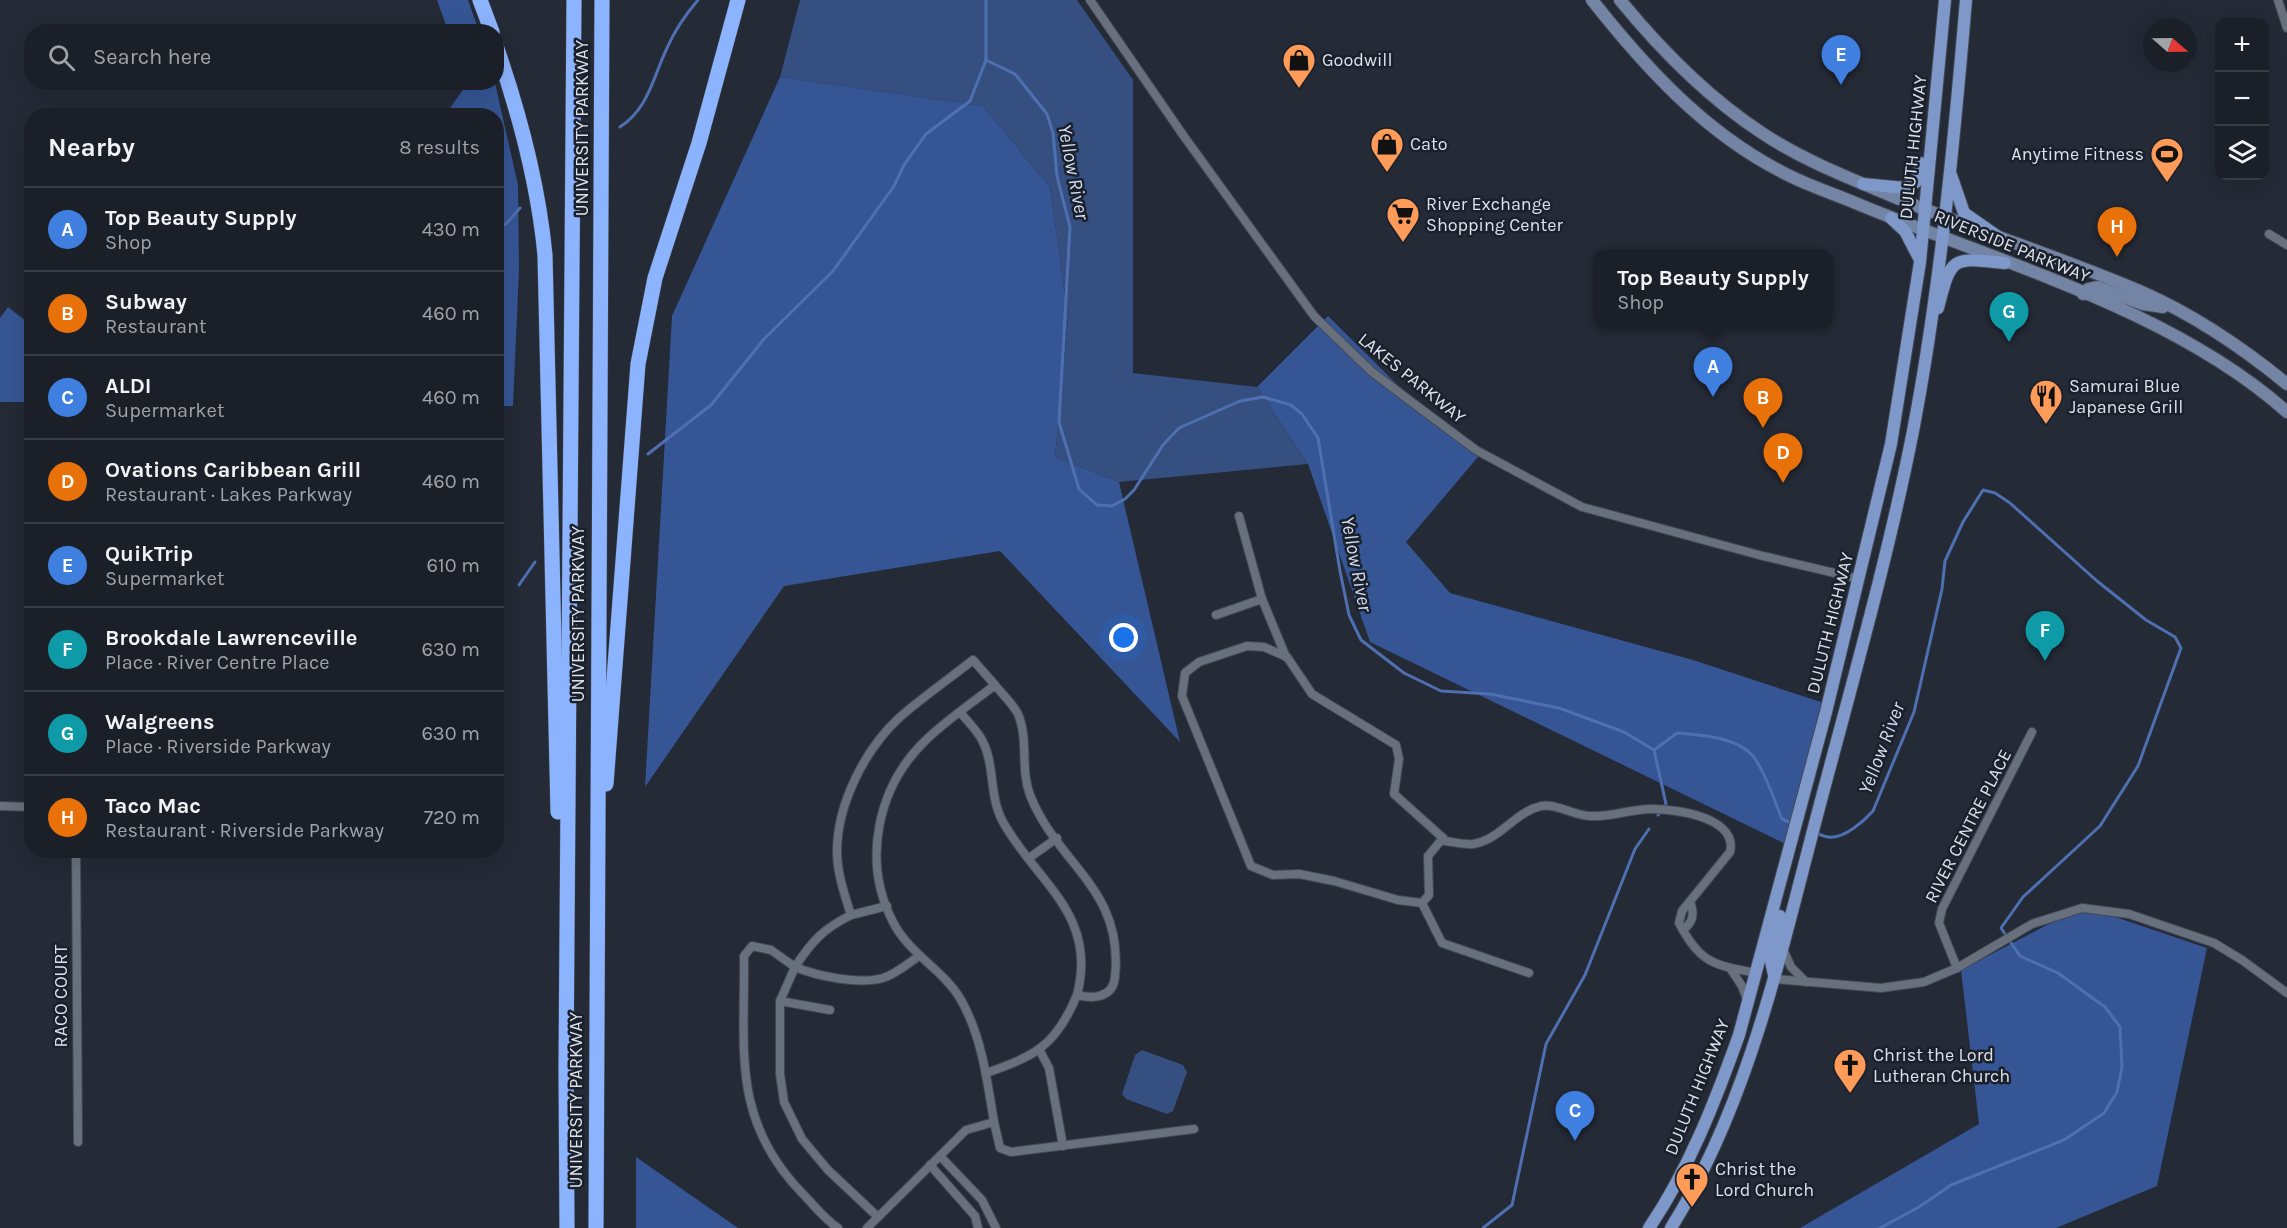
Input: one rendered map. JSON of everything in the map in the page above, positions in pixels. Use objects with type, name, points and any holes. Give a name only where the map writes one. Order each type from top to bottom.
[{"type":"highway","points":[[480,0],[489,24]]},
{"type":"highway","name":"UNIVERSITY PARKWAY","points":[[567,1228],[574,0]]},
{"type":"highway","name":"UNIVERSITY PARKWAY","points":[[596,1228],[602,0]]},
{"type":"highway","points":[[597,853],[606,785],[638,364],[655,278],[699,143],[738,0]]},
{"type":"highway","points":[[504,72],[531,159],[539,201],[545,255],[555,622],[559,884],[567,934]]},
{"type":"main road","name":"RIVERSIDE PARKWAY","points":[[1592,0],[1649,70],[1711,126],[1781,172],[2108,304],[2228,367],[2287,412]]},
{"type":"main road","name":"RIVERSIDE PARKWAY","points":[[1620,0],[1667,54],[1702,87],[1761,133],[1823,167],[1924,210],[2142,293],[2234,344],[2287,384]]},
{"type":"main road","name":"DULUTH HIGHWAY","points":[[1649,1228],[1682,1174],[1720,1088],[1749,1002],[1860,579],[1891,444],[1920,262],[1945,0]]},
{"type":"main road","name":"DULUTH HIGHWAY","points":[[1671,1228],[1718,1139],[1745,1068],[1774,979],[1808,855],[1907,457],[1925,359],[1942,238],[1966,0]]},
{"type":"main road","points":[[1863,184],[1905,188],[1916,182],[1920,175],[1929,81],[1937,76]]},
{"type":"main road","points":[[1949,163],[1956,193],[1964,213],[2004,241]]},
{"type":"main road","points":[[1891,218],[1905,231],[1920,262]]},
{"type":"main road","points":[[1925,359],[1947,272],[1956,263],[1969,259],[2006,263]]},
{"type":"main road","points":[[2084,294],[2088,289],[2097,287],[2143,304],[2174,309]]},
{"type":"main road","points":[[1774,979],[1770,957],[1787,886],[1783,878]]},
{"type":"main road","points":[[1745,1068],[1763,997],[1756,973]]},
{"type":"street","name":"LAKES PARKWAY","points":[[1090,0],[1183,135],[1314,316],[1371,371],[1409,400],[1476,450],[1582,507],[1759,555],[1860,579]]},
{"type":"street","points":[[2278,0],[2287,28]]},
{"type":"street","points":[[2269,234],[2287,245]]},
{"type":"street","points":[[1239,516],[1262,599],[1287,657],[1312,694],[1396,745],[1399,759],[1394,794],[1444,840],[1473,844],[1502,831],[1525,813],[1542,806],[1586,816],[1611,817],[1640,810],[1674,811],[1702,817],[1716,823],[1729,833],[1733,842],[1722,864],[1690,902],[1693,911],[1690,924],[1683,930],[1697,953],[1730,968],[1756,973]]},
{"type":"street","points":[[1216,615],[1262,599]]},
{"type":"street","points":[[1287,657],[1264,647],[1247,646],[1199,662],[1185,673],[1182,696],[1251,866],[1273,874],[1299,874],[1334,881],[1398,900],[1422,903]]},
{"type":"street","points":[[851,915],[844,893],[837,853],[840,822],[850,792],[866,760],[883,735],[900,717],[973,660],[1017,712],[1024,738],[1025,776],[1031,796],[1107,910],[1115,933],[1118,955],[1115,983],[1106,995],[1092,999],[1077,995]]},
{"type":"street","points":[[994,685],[927,739],[902,768],[886,796],[879,824],[876,855],[880,888],[893,922],[919,956],[960,998],[975,1029],[1000,1148],[1011,1152],[1194,1129]]},
{"type":"street","points":[[960,712],[983,742],[1002,821],[1067,910],[1078,933],[1082,976],[1067,1018],[1040,1051],[986,1073]]},
{"type":"street","name":"RIVER CENTRE PLACE","points":[[1957,968],[1939,923],[1942,909],[2032,732]]},
{"type":"street","points":[[0,806],[24,807]]},
{"type":"street","points":[[1029,858],[1057,838]]},
{"type":"street","points":[[1422,903],[1429,895],[1428,856],[1444,840]]},
{"type":"street","name":"RACO COURT","points":[[76,858],[78,1142]]},
{"type":"street","points":[[1422,903],[1442,943],[1529,973]]},
{"type":"street","points":[[878,1217],[828,1170],[802,1139],[784,1102],[780,1074],[780,1001],[795,967],[808,947],[827,927],[851,915],[886,906]]},
{"type":"street","points":[[1774,979],[1881,988],[1924,982],[1995,948],[2032,924],[2082,908],[2129,914],[2214,944],[2242,960],[2287,993]]},
{"type":"street","points":[[838,1228],[785,1176],[765,1146],[751,1114],[745,1069],[744,957],[753,946],[771,950],[795,967],[834,978],[879,979],[894,974],[919,956]]},
{"type":"street","points":[[1782,947],[1791,967],[1806,982]]},
{"type":"street","points":[[1730,968],[1749,1002]]},
{"type":"street","points":[[780,1001],[830,1010]]},
{"type":"street","points":[[1040,1051],[1049,1068],[1063,1146]]},
{"type":"street","points":[[867,1228],[966,1130],[994,1122]]},
{"type":"street","points":[[940,1156],[982,1200],[996,1228]]},
{"type":"street","points":[[930,1165],[975,1216],[978,1228]]},
{"type":"shaded area","points":[[437,0],[468,0],[477,24],[446,24]]},
{"type":"shaded area","points":[[800,0],[1077,0],[1133,80],[1133,373],[1257,387],[1308,464],[1119,482],[1055,457],[1068,317],[1050,187],[983,106],[780,77]]},
{"type":"shaded area","points":[[780,77],[983,106],[1050,187],[1068,317],[1055,457],[1119,482],[1180,742],[1000,551],[784,586],[645,787],[672,316]]},
{"type":"shaded area","points":[[463,90],[497,90],[501,108],[450,108]]},
{"type":"shaded area","points":[[504,123],[518,185],[519,270],[513,406],[504,406]]},
{"type":"shaded area","points":[[8,307],[24,320],[24,402],[0,402],[0,318]]},
{"type":"shaded area","points":[[1328,316],[1440,427],[1483,451],[1406,542],[1450,593],[1693,660],[1833,706],[1792,847],[1370,642],[1308,464],[1257,387]]},
{"type":"shaded area","points":[[2083,906],[2207,948],[2157,1186],[2056,1228],[1800,1228],[1979,1124],[1961,970]]},
{"type":"shaded area","points":[[1142,1050],[1183,1065],[1187,1072],[1173,1111],[1167,1114],[1126,1099],[1122,1094],[1135,1055]]},
{"type":"shaded area","points":[[636,1157],[738,1228],[636,1228]]},
{"type":"waterway","points":[[620,127],[638,111],[673,35],[698,0]]},
{"type":"waterway","points":[[648,454],[711,405],[764,339],[833,271],[894,186],[904,165],[926,134],[970,101],[986,60],[986,0]]},
{"type":"waterway","name":"Yellow River","points":[[986,60],[1015,74],[1047,114],[1053,133],[1057,176],[1070,227],[1059,422],[1079,489],[1097,505],[1112,506],[1125,499],[1134,490],[1163,445],[1179,428],[1240,401],[1263,397],[1291,405],[1302,414],[1318,438],[1349,615],[1361,640],[1404,673],[1441,691],[1490,694],[1559,708],[1624,732],[1654,750]]},
{"type":"waterway","points":[[504,224],[520,208]]},
{"type":"waterway","name":"Yellow River","points":[[1815,832],[1827,837],[1841,835],[1859,824],[1873,811],[1914,712],[1942,589],[1945,561],[1963,522],[1983,490],[1995,493],[2010,503],[2097,581],[2146,620],[2175,637],[2181,648],[2138,766],[2100,826],[2023,897],[2001,928],[2020,956],[2058,973],[2105,1007],[2120,1027],[2122,1067],[2117,1092],[2104,1113],[2064,1140],[1951,1185],[1919,1207],[1880,1228]]},
{"type":"waterway","points":[[519,585],[535,562]]},
{"type":"waterway","name":"Yellow River","points":[[1654,750],[1677,733],[1719,738],[1740,746],[1755,759],[1767,780],[1782,819],[1792,823]]},
{"type":"waterway","points":[[1654,750],[1666,804],[1658,815]]},
{"type":"waterway","points":[[1483,1228],[1512,1205],[1546,1044],[1585,975],[1635,849],[1649,829]]},
{"type":"place","name":"QuikTrip","points":[[1841,85]]},
{"type":"place","name":"Goodwill","points":[[1299,89]]},
{"type":"place","name":"Cato","points":[[1387,173]]},
{"type":"place","name":"Anytime Fitness","points":[[2167,183]]},
{"type":"place","name":"River Exchange Shopping Center","points":[[1403,243]]},
{"type":"place","name":"Taco Mac","points":[[2117,257]]},
{"type":"place","name":"Walgreens","points":[[2009,342]]},
{"type":"place","name":"Top Beauty Supply","points":[[1713,397]]},
{"type":"place","name":"Samurai Blue Japanese Grill","points":[[2046,425]]},
{"type":"place","name":"Subway","points":[[1763,428]]},
{"type":"place","name":"Ovations Caribbean Grill","points":[[1783,483]]},
{"type":"place","name":"Brookdale Lawrenceville","points":[[2045,661]]},
{"type":"place","name":"Christ the Lord Lutheran Church","points":[[1850,1094]]},
{"type":"place","name":"ALDI","points":[[1575,1141]]},
{"type":"place","name":"Christ the Lord Church","points":[[1692,1208]]}]
